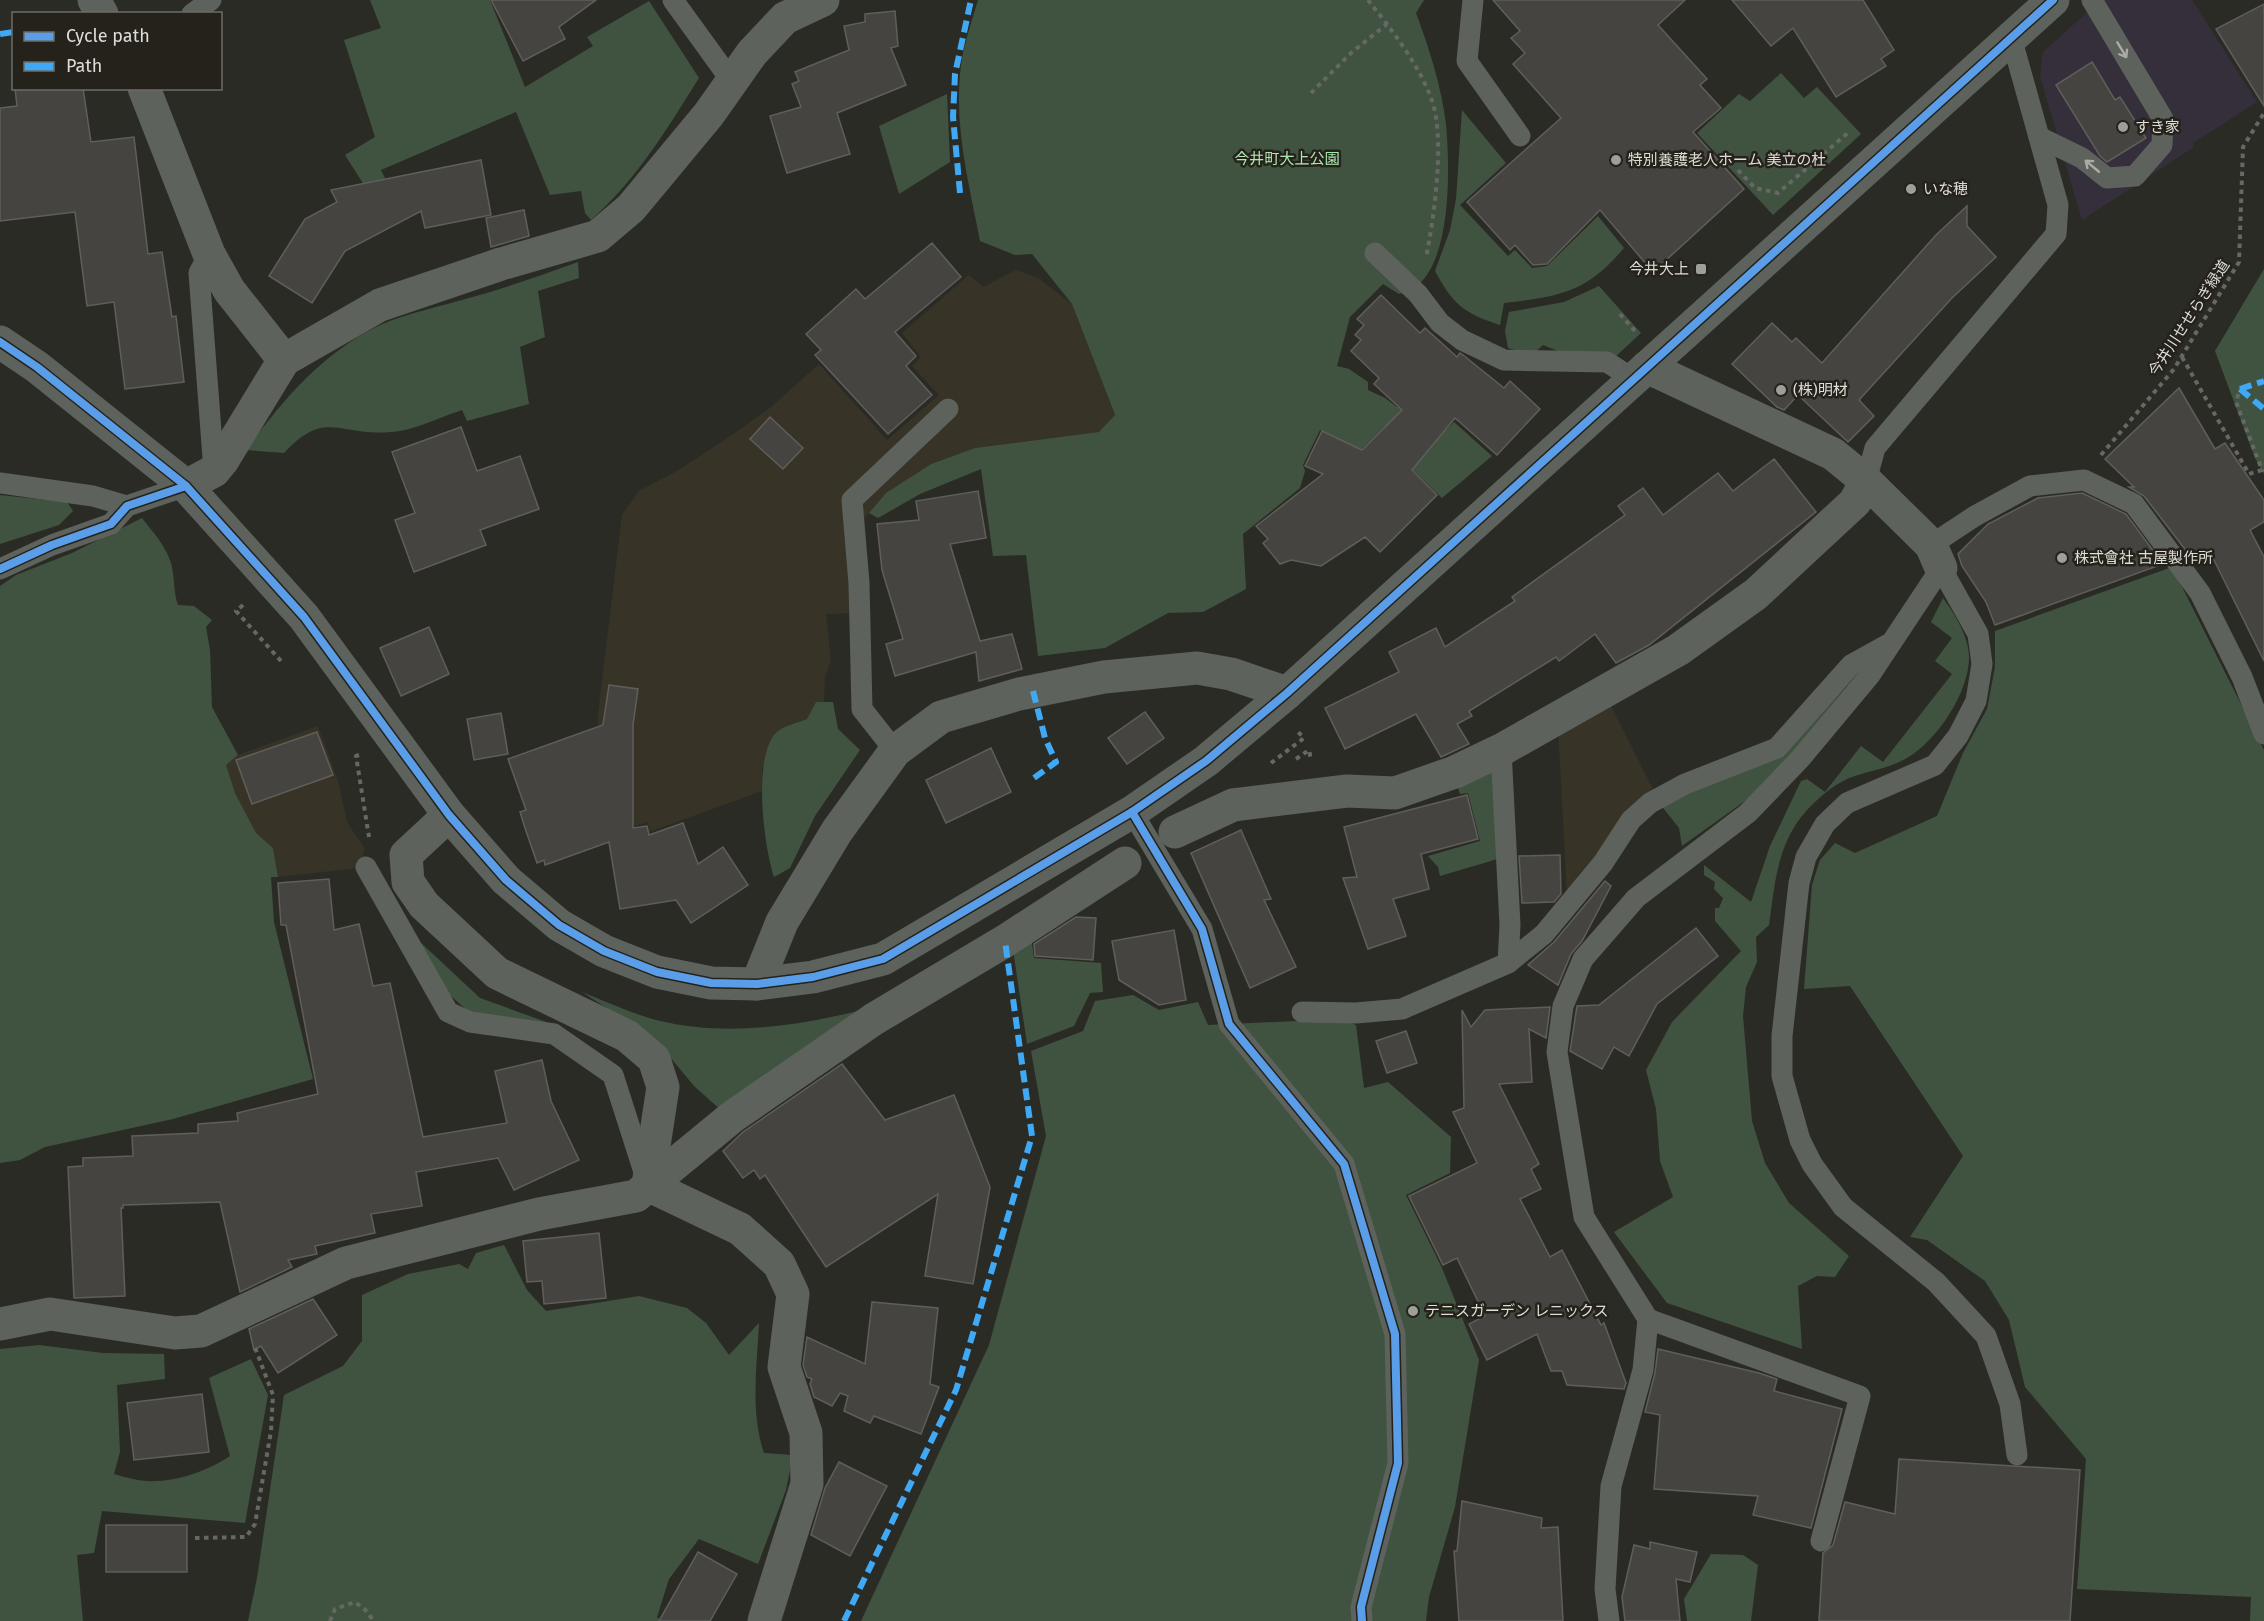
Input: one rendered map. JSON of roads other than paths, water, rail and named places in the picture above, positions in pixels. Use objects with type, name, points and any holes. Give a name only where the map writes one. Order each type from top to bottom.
[{"type":"street","points":[[186,486],[214,471],[284,360],[380,305],[501,264],[598,236],[631,208],[733,83],[752,53],[785,18],[823,0]]},
{"type":"street","points":[[0,342],[55,381],[186,486],[304,618],[449,815],[506,880],[559,925],[604,951],[657,972],[711,983],[757,984],[813,977],[883,960],[1132,812],[1206,761],[1287,693],[2053,0]]},
{"type":"street","points":[[145,90],[209,254],[229,290],[284,360]]},
{"type":"street","points":[[1640,373],[1833,454],[1866,481],[1936,557]]},
{"type":"street","points":[[1174,832],[1233,805],[1347,791],[1395,793],[1455,772],[1501,750],[1678,650],[1756,594],[1855,502],[1866,481]]},
{"type":"street","points":[[757,984],[788,912],[837,831],[895,751],[941,717],[1019,694],[1104,677],[1197,668],[1231,674],[1287,693]]},
{"type":"street","points":[[449,815],[406,855],[408,882],[424,904],[497,973],[627,1036],[654,1059],[663,1087],[648,1185]]},
{"type":"street","points":[[0,1324],[50,1314],[175,1333],[201,1331],[346,1263],[539,1214],[636,1196],[732,1117],[874,1019],[1005,941],[1125,863]]},
{"type":"street","points":[[648,1185],[740,1229],[779,1264],[793,1294],[784,1367],[806,1433],[807,1484],[764,1621]]},
{"type":"lane","points":[[195,12],[211,0]]},
{"type":"lane","points":[[673,0],[733,83]]},
{"type":"lane","points":[[1473,0],[1467,61],[1520,136]]},
{"type":"lane","points":[[2039,137],[2082,158],[2107,178],[2135,176],[2162,145],[2163,119],[2092,0]]},
{"type":"lane","points":[[1866,481],[1875,448],[2056,234],[2058,206],[2011,37]]},
{"type":"lane","points":[[1375,253],[1418,294],[1440,323],[1462,339],[1504,360],[1607,362],[1640,373]]},
{"type":"lane","points":[[209,254],[199,273],[214,471]]},
{"type":"lane","points":[[895,751],[862,709],[859,583],[852,500],[948,409]]},
{"type":"lane","points":[[1609,1621],[1605,1589],[1611,1486],[1643,1370],[1648,1319],[1584,1217],[1557,1052],[1563,1006],[1583,959],[1636,898],[1748,813],[1800,759],[1870,675],[1892,642],[1936,557],[1975,516],[2030,486],[2084,480],[2134,504],[2200,593],[2242,677],[2264,734]]},
{"type":"lane","points":[[0,483],[93,496],[127,506]]},
{"type":"lane","points":[[0,569],[52,545],[111,524],[127,506],[186,486]]},
{"type":"lane","points":[[1936,557],[1978,634],[1982,664],[1976,701],[1958,736],[1935,765],[1847,803],[1825,824],[1806,857],[1799,883],[1782,1036],[1782,1076],[1800,1140],[1812,1164],[1844,1208],[1936,1282],[1986,1336],[2010,1404],[2017,1455]]},
{"type":"lane","points":[[1302,1012],[1356,1013],[1402,1009],[1508,963],[1544,934],[1603,863],[1631,820],[1650,803],[1685,784],[1777,747],[1851,665],[1892,642]]},
{"type":"lane","points":[[1501,750],[1510,925],[1508,963]]},
{"type":"lane","points":[[1132,812],[1202,929],[1229,1024],[1344,1164],[1395,1334],[1398,1463],[1361,1607],[1362,1621]]},
{"type":"lane","points":[[366,867],[448,1012],[470,1022],[554,1034],[613,1075],[648,1185]]},
{"type":"lane","points":[[1648,1319],[1860,1396],[1821,1541]]},
{"type":"place","name":"すき家","points":[[2123,127]]},
{"type":"place","name":"特別養護老人ホーム 美立の杜","points":[[1616,160]]},
{"type":"place","name":"いな穂","points":[[1911,189]]},
{"type":"place","name":"今井大上","points":[[1701,269]]},
{"type":"place","name":"(株)明材","points":[[1781,390]]},
{"type":"place","name":"株式會社 古屋製作所","points":[[2062,558]]},
{"type":"place","name":"テニスガーデン レニックス","points":[[1413,1311]]},
{"type":"park label","name":"今井町大上公園","points":[[1287,159]]}]
